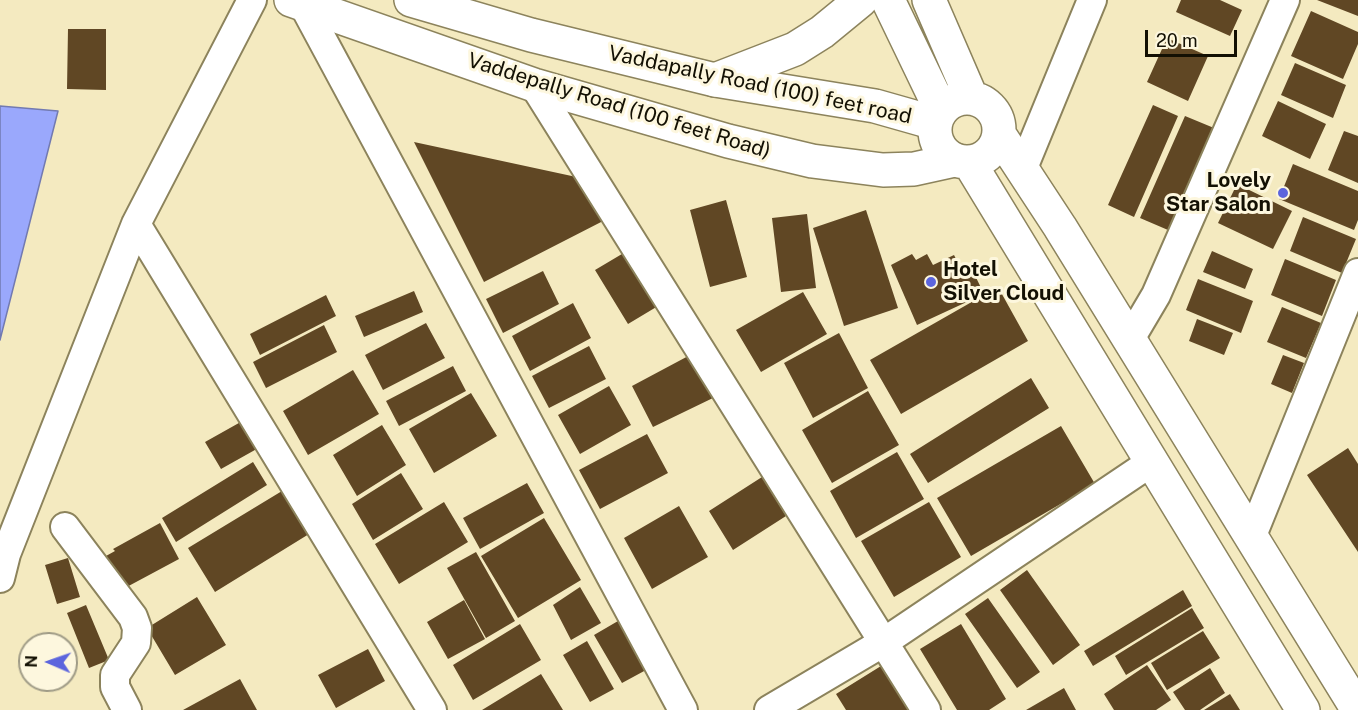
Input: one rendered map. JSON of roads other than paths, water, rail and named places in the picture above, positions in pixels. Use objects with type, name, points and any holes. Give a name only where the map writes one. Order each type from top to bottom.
[{"type":"main road","name":"Vaddapally Road (100) feet road","points":[[411,0],[531,35],[714,80],[938,116]]},
{"type":"main road","points":[[714,80],[795,49],[822,32],[861,0]]},
{"type":"main road","points":[[888,0],[938,116],[936,138],[943,152],[962,161],[1089,356],[1150,463],[1220,572],[1303,710]]},
{"type":"main road","points":[[929,0],[971,97]]},
{"type":"main road","name":"Vaddepally Road (100 feet Road)","points":[[297,2],[534,85],[728,141],[812,161],[883,170],[914,169],[962,161]]},
{"type":"main road","points":[[938,116],[954,99],[971,97],[987,104],[997,117],[999,134],[994,148],[983,158],[962,161]]},
{"type":"main road","points":[[999,134],[1023,168],[1130,339],[1358,710]]},
{"type":"street","points":[[0,578],[6,554],[136,224],[252,0]]},
{"type":"street","points":[[1023,168],[1092,0]]},
{"type":"street","points":[[1130,339],[1156,295],[1285,0]]},
{"type":"street","points":[[297,2],[683,710]]},
{"type":"street","points":[[534,85],[926,710]]},
{"type":"street","points":[[136,224],[432,710]]},
{"type":"street","points":[[1251,538],[1358,273]]},
{"type":"street","points":[[769,710],[884,642],[1150,463]]},
{"type":"street","points":[[65,527],[134,617],[137,627],[136,643],[115,675],[115,687],[127,710]]},
{"type":"water","points":[[0,106],[58,111],[0,340]]},
{"type":"place","name":"Lovely Star Salon","points":[[1283,193]]},
{"type":"place","name":"Hotel Silver Cloud","points":[[931,282]]}]
